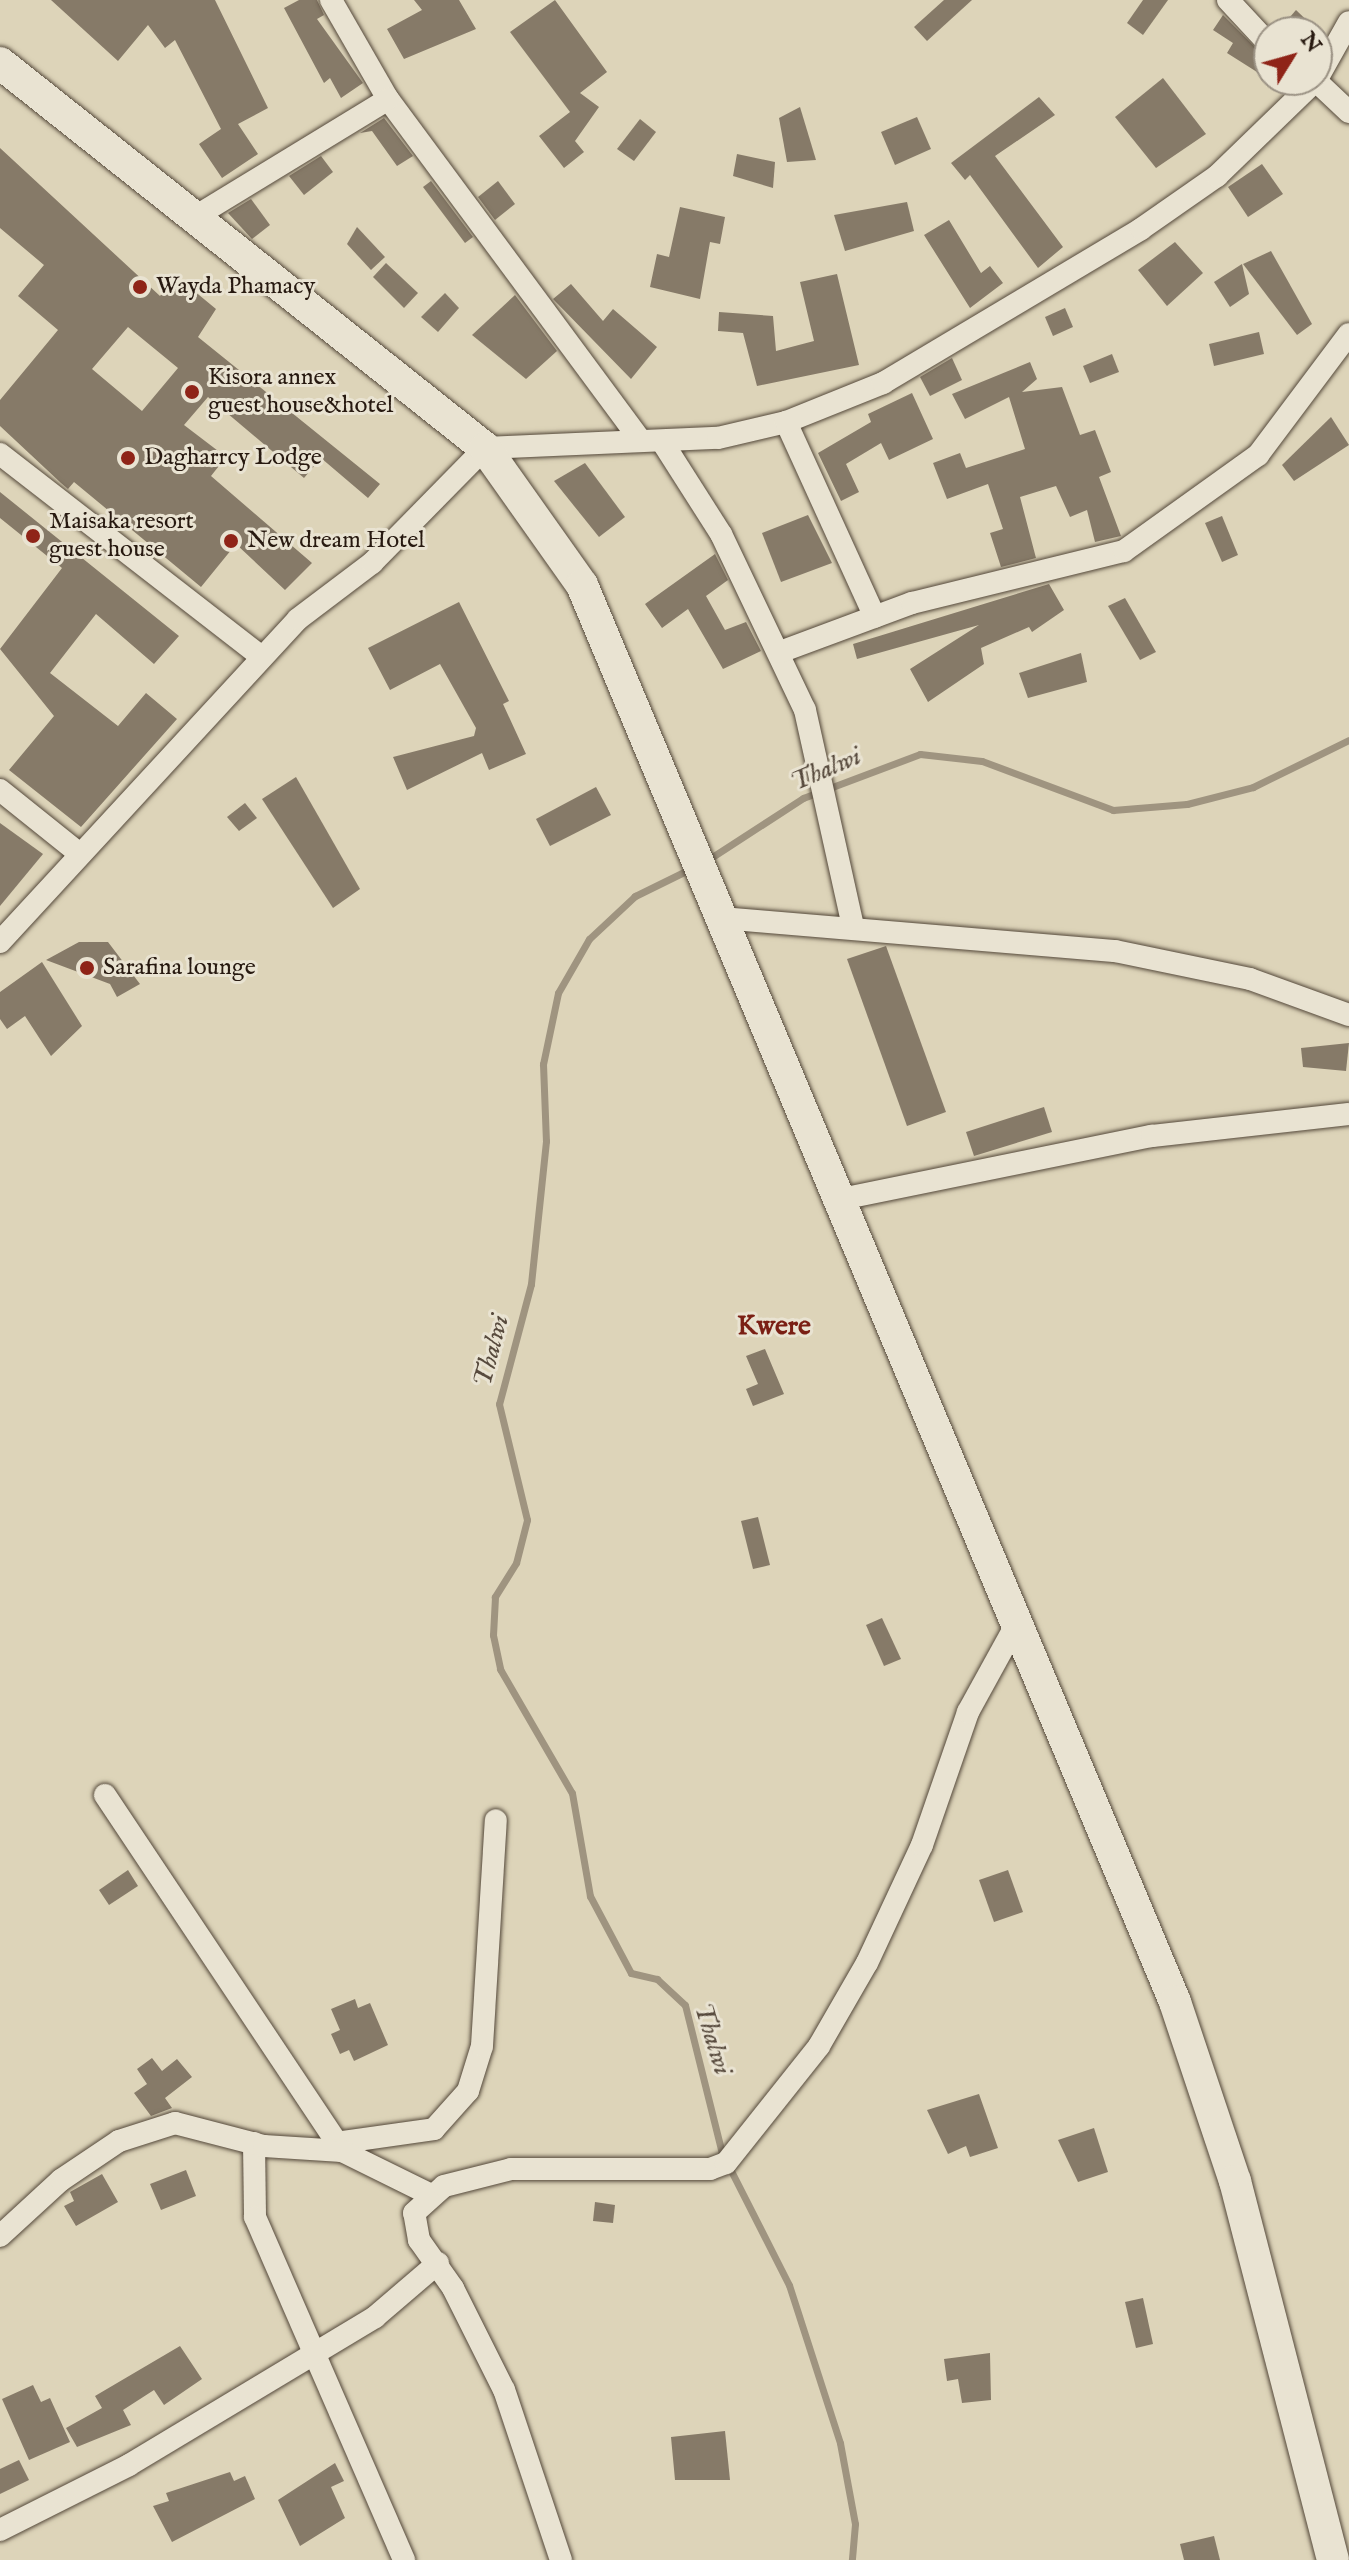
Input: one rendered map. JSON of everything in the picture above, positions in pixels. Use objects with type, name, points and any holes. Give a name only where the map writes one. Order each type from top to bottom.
[{"type":"street","points":[[331,0],[388,99],[652,442],[694,486],[780,652],[816,742],[853,927]]},
{"type":"street","points":[[1228,0],[1253,27]]},
{"type":"street","points":[[1333,55],[1347,35]]},
{"type":"street","points":[[0,63],[485,448],[582,585],[687,845],[841,1199],[1175,2002],[1235,2181],[1333,2560]]},
{"type":"street","points":[[0,942],[312,606],[372,563],[485,448],[652,442],[786,422],[883,383],[1032,300],[1217,176],[1300,96]]},
{"type":"street","points":[[1332,96],[1349,112]]},
{"type":"street","points":[[195,217],[388,99]]},
{"type":"street","points":[[780,652],[875,617],[1124,551],[1258,455],[1349,334]]},
{"type":"street","points":[[786,422],[875,617]]},
{"type":"street","points":[[0,454],[262,657]]},
{"type":"street","points":[[0,790],[80,854]]},
{"type":"street","points":[[720,918],[853,927],[1162,959],[1250,979],[1349,1015]]},
{"type":"street","points":[[841,1199],[1152,1136],[1349,1114]]},
{"type":"street","points":[[561,2560],[504,2390],[438,2263],[413,2227],[414,2213],[429,2194],[466,2177],[511,2169],[710,2169],[726,2163],[819,2046],[873,1952],[922,1845],[968,1712],[1018,1621]]},
{"type":"street","points":[[105,1795],[339,2147],[429,2194]]},
{"type":"street","points":[[0,2236],[61,2180],[140,2130],[175,2123],[254,2143],[339,2147],[434,2129],[468,2091],[482,2046],[496,1820]]},
{"type":"street","points":[[254,2143],[255,2217],[312,2355],[404,2560]]},
{"type":"street","points":[[0,2530],[129,2465],[375,2317],[438,2263]]},
{"type":"building","points":[[51,0],[215,0],[268,108],[238,124],[258,154],[222,178],[199,144],[221,129],[175,40],[165,48],[148,25],[118,61]]},
{"type":"building","points":[[299,0],[317,0],[324,15],[317,19],[363,83],[341,98],[330,78],[324,83],[284,8]]},
{"type":"building","points":[[414,0],[459,0],[476,29],[404,59],[387,29],[422,10]]},
{"type":"building","points":[[555,0],[607,72],[580,93],[599,107],[575,141],[584,152],[564,168],[539,136],[570,112],[510,32]]},
{"type":"building","points":[[944,0],[972,0],[927,41],[914,27]]},
{"type":"building","points":[[1143,0],[1168,0],[1143,35],[1127,23]]},
{"type":"building","points":[[1223,15],[1253,45],[1253,69],[1227,53],[1233,43],[1213,30]]},
{"type":"building","points":[[1163,78],[1206,134],[1156,168],[1115,117]]},
{"type":"building","points":[[1039,97],[1055,115],[995,156],[1063,247],[1038,268],[970,175],[965,180],[951,163]]},
{"type":"building","points":[[800,107],[816,160],[787,162],[779,118]]},
{"type":"building","points":[[917,117],[931,149],[895,165],[881,132]]},
{"type":"building","points":[[384,118],[413,156],[397,166],[372,131],[360,133]]},
{"type":"building","points":[[640,119],[656,132],[634,161],[617,149]]},
{"type":"building","points":[[0,148],[160,296],[176,276],[216,309],[198,337],[380,484],[368,498],[321,458],[304,478],[208,397],[184,425],[226,457],[211,476],[312,563],[285,590],[236,544],[201,587],[74,482],[68,489],[0,426],[0,400],[58,330],[18,296],[44,265],[0,228]],"holes":[[[128,327],[178,368],[142,411],[92,369]]]},
{"type":"building","points":[[737,154],[775,162],[773,188],[733,176]]},
{"type":"building","points":[[321,156],[333,172],[304,195],[289,176]]},
{"type":"building","points":[[1262,164],[1283,194],[1248,217],[1228,187]]},
{"type":"building","points":[[431,181],[473,237],[465,243],[423,187]]},
{"type":"building","points":[[498,181],[515,204],[495,220],[478,197]]},
{"type":"building","points":[[251,199],[270,225],[252,239],[228,213]]},
{"type":"building","points":[[907,202],[914,231],[845,251],[834,215]]},
{"type":"building","points":[[680,207],[725,217],[720,244],[710,242],[700,299],[650,287],[657,254],[669,257]]},
{"type":"building","points":[[949,220],[981,273],[990,266],[1003,283],[970,308],[924,235]]},
{"type":"building","points":[[357,227],[385,257],[371,270],[347,244]]},
{"type":"building","points":[[1175,242],[1203,273],[1167,306],[1138,270]]},
{"type":"building","points":[[1271,251],[1312,324],[1297,335],[1243,264]]},
{"type":"building","points":[[386,263],[418,293],[404,308],[373,277]]},
{"type":"building","points":[[1242,264],[1249,294],[1230,307],[1214,282]]},
{"type":"building","points":[[837,274],[859,365],[757,386],[743,333],[718,331],[719,312],[773,316],[776,351],[814,341],[800,282]]},
{"type":"building","points":[[571,284],[603,321],[613,309],[657,347],[631,379],[553,299]]},
{"type":"building","points":[[445,293],[459,308],[438,332],[421,317]]},
{"type":"building","points":[[515,295],[557,351],[526,379],[472,335]]},
{"type":"building","points":[[1065,308],[1073,327],[1053,336],[1045,317]]},
{"type":"building","points":[[1259,332],[1264,354],[1214,366],[1209,344]]},
{"type":"building","points":[[1112,354],[1119,372],[1090,383],[1083,366]]},
{"type":"building","points":[[952,358],[962,380],[930,396],[920,377]]},
{"type":"building","points":[[1030,362],[1037,379],[1022,392],[1062,387],[1080,435],[1095,430],[1111,472],[1099,477],[1121,536],[1095,542],[1087,510],[1070,517],[1056,486],[1020,497],[1036,558],[1001,567],[990,533],[1003,529],[988,484],[947,499],[933,463],[960,453],[966,468],[1025,449],[1009,397],[965,419],[952,394]]},
{"type":"building","points":[[912,393],[933,439],[889,460],[881,443],[846,464],[859,492],[841,501],[818,453],[871,422],[868,414]]},
{"type":"building","points":[[1331,417],[1349,445],[1294,481],[1282,465]]},
{"type":"building","points":[[585,463],[625,517],[599,537],[554,481]]},
{"type":"building","points":[[0,492],[179,636],[154,664],[96,614],[50,673],[118,726],[146,693],[177,719],[81,827],[9,770],[54,716],[0,649],[62,568],[0,518]]},
{"type":"building","points":[[808,515],[832,563],[781,582],[762,533]]},
{"type":"building","points":[[1222,516],[1238,555],[1222,562],[1205,523]]},
{"type":"building","points":[[715,554],[728,580],[706,596],[725,630],[746,622],[761,651],[723,669],[688,609],[662,628],[645,604]]},
{"type":"building","points":[[1049,584],[1064,610],[1032,632],[1029,627],[981,648],[984,664],[928,702],[910,669],[979,625],[857,659],[853,644]]},
{"type":"building","points":[[1125,598],[1156,652],[1140,660],[1108,606]]},
{"type":"building","points":[[459,602],[509,701],[503,704],[526,754],[489,770],[482,753],[407,790],[393,757],[474,736],[476,728],[440,664],[390,690],[368,648]]},
{"type":"building","points":[[1081,653],[1087,682],[1028,698],[1019,673]]},
{"type":"building","points":[[296,777],[360,889],[333,908],[262,799]]},
{"type":"building","points":[[596,787],[611,815],[550,846],[536,819]]},
{"type":"building","points":[[245,803],[257,818],[239,831],[227,817]]},
{"type":"building","points":[[0,823],[43,854],[0,906]]},
{"type":"building","points":[[79,942],[108,942],[140,984],[117,997],[110,984],[46,960]]},
{"type":"building","points":[[886,946],[946,1112],[907,1126],[847,959]]},
{"type":"building","points":[[42,962],[82,1026],[51,1056],[25,1016],[7,1029],[0,1019],[0,992]]},
{"type":"building","points":[[1349,1043],[1346,1071],[1303,1067],[1301,1048]]},
{"type":"building","points":[[1044,1107],[1052,1132],[974,1156],[966,1132]]},
{"type":"building","points":[[765,1349],[784,1394],[753,1406],[746,1389],[758,1384],[746,1356]]},
{"type":"building","points":[[758,1517],[770,1565],[753,1569],[741,1521]]},
{"type":"building","points":[[882,1618],[901,1659],[884,1666],[866,1625]]},
{"type":"building","points":[[128,1870],[138,1886],[109,1905],[99,1890]]},
{"type":"building","points":[[1008,1870],[1023,1912],[994,1922],[979,1880]]},
{"type":"building","points":[[355,1999],[358,2008],[370,2003],[388,2045],[354,2061],[349,2050],[340,2054],[331,2034],[340,2030],[331,2009]]},
{"type":"building","points":[[152,2058],[162,2071],[177,2059],[192,2077],[165,2098],[172,2108],[151,2116],[134,2093],[147,2084],[137,2069]]},
{"type":"building","points":[[979,2094],[998,2148],[970,2157],[966,2146],[948,2154],[927,2110]]},
{"type":"building","points":[[1094,2128],[1108,2172],[1078,2182],[1058,2140]]},
{"type":"building","points":[[186,2170],[196,2196],[161,2210],[150,2184]]},
{"type":"building","points":[[102,2174],[118,2202],[76,2226],[64,2206],[74,2201],[70,2192]]},
{"type":"building","points":[[595,2202],[615,2205],[613,2223],[593,2221]]},
{"type":"building","points":[[1143,2298],[1153,2344],[1136,2348],[1125,2302]]},
{"type":"building","points":[[180,2346],[202,2379],[164,2405],[154,2390],[123,2410],[131,2425],[77,2447],[66,2428],[102,2408],[95,2396]]},
{"type":"building","points":[[990,2353],[991,2400],[962,2403],[958,2379],[947,2381],[944,2359]]},
{"type":"building","points":[[33,2385],[41,2402],[50,2398],[70,2442],[29,2460],[2,2399]]},
{"type":"building","points":[[725,2431],[730,2480],[675,2480],[671,2437]]},
{"type":"building","points":[[19,2460],[29,2480],[0,2494],[0,2469]]},
{"type":"building","points":[[335,2463],[344,2481],[331,2487],[345,2518],[300,2546],[278,2500]]},
{"type":"building","points":[[230,2472],[234,2481],[245,2476],[255,2499],[172,2542],[153,2506],[169,2501],[166,2493]]},
{"type":"building","points":[[1214,2536],[1220,2560],[1184,2560],[1180,2544]]},
{"type":"waterway","name":"Thalwi","points":[[706,861],[803,798],[920,754],[982,761],[1113,810],[1187,804],[1253,787],[1349,740]]},
{"type":"waterway","name":"Thalwi","points":[[692,868],[635,896],[589,939],[558,993],[543,1064],[546,1141],[531,1284],[499,1404],[527,1520],[516,1563],[495,1597],[493,1635],[500,1669],[572,1793],[590,1896],[631,1973],[657,1979],[685,2005],[722,2153],[789,2285],[840,2443],[855,2524],[852,2560]]},
{"type":"place","name":"Wayda Phamacy","points":[[140,287]]},
{"type":"place","name":"Kisora annex guest house&hotel","points":[[192,392]]},
{"type":"place","name":"Dagharrcy Lodge","points":[[128,458]]},
{"type":"place","name":"Maisaka resort guest house","points":[[33,536]]},
{"type":"place","name":"New dream Hotel","points":[[231,541]]},
{"type":"place","name":"Sarafina lounge","points":[[87,968]]},
{"type":"district","name":"Kwere","points":[[774,1327]]}]
